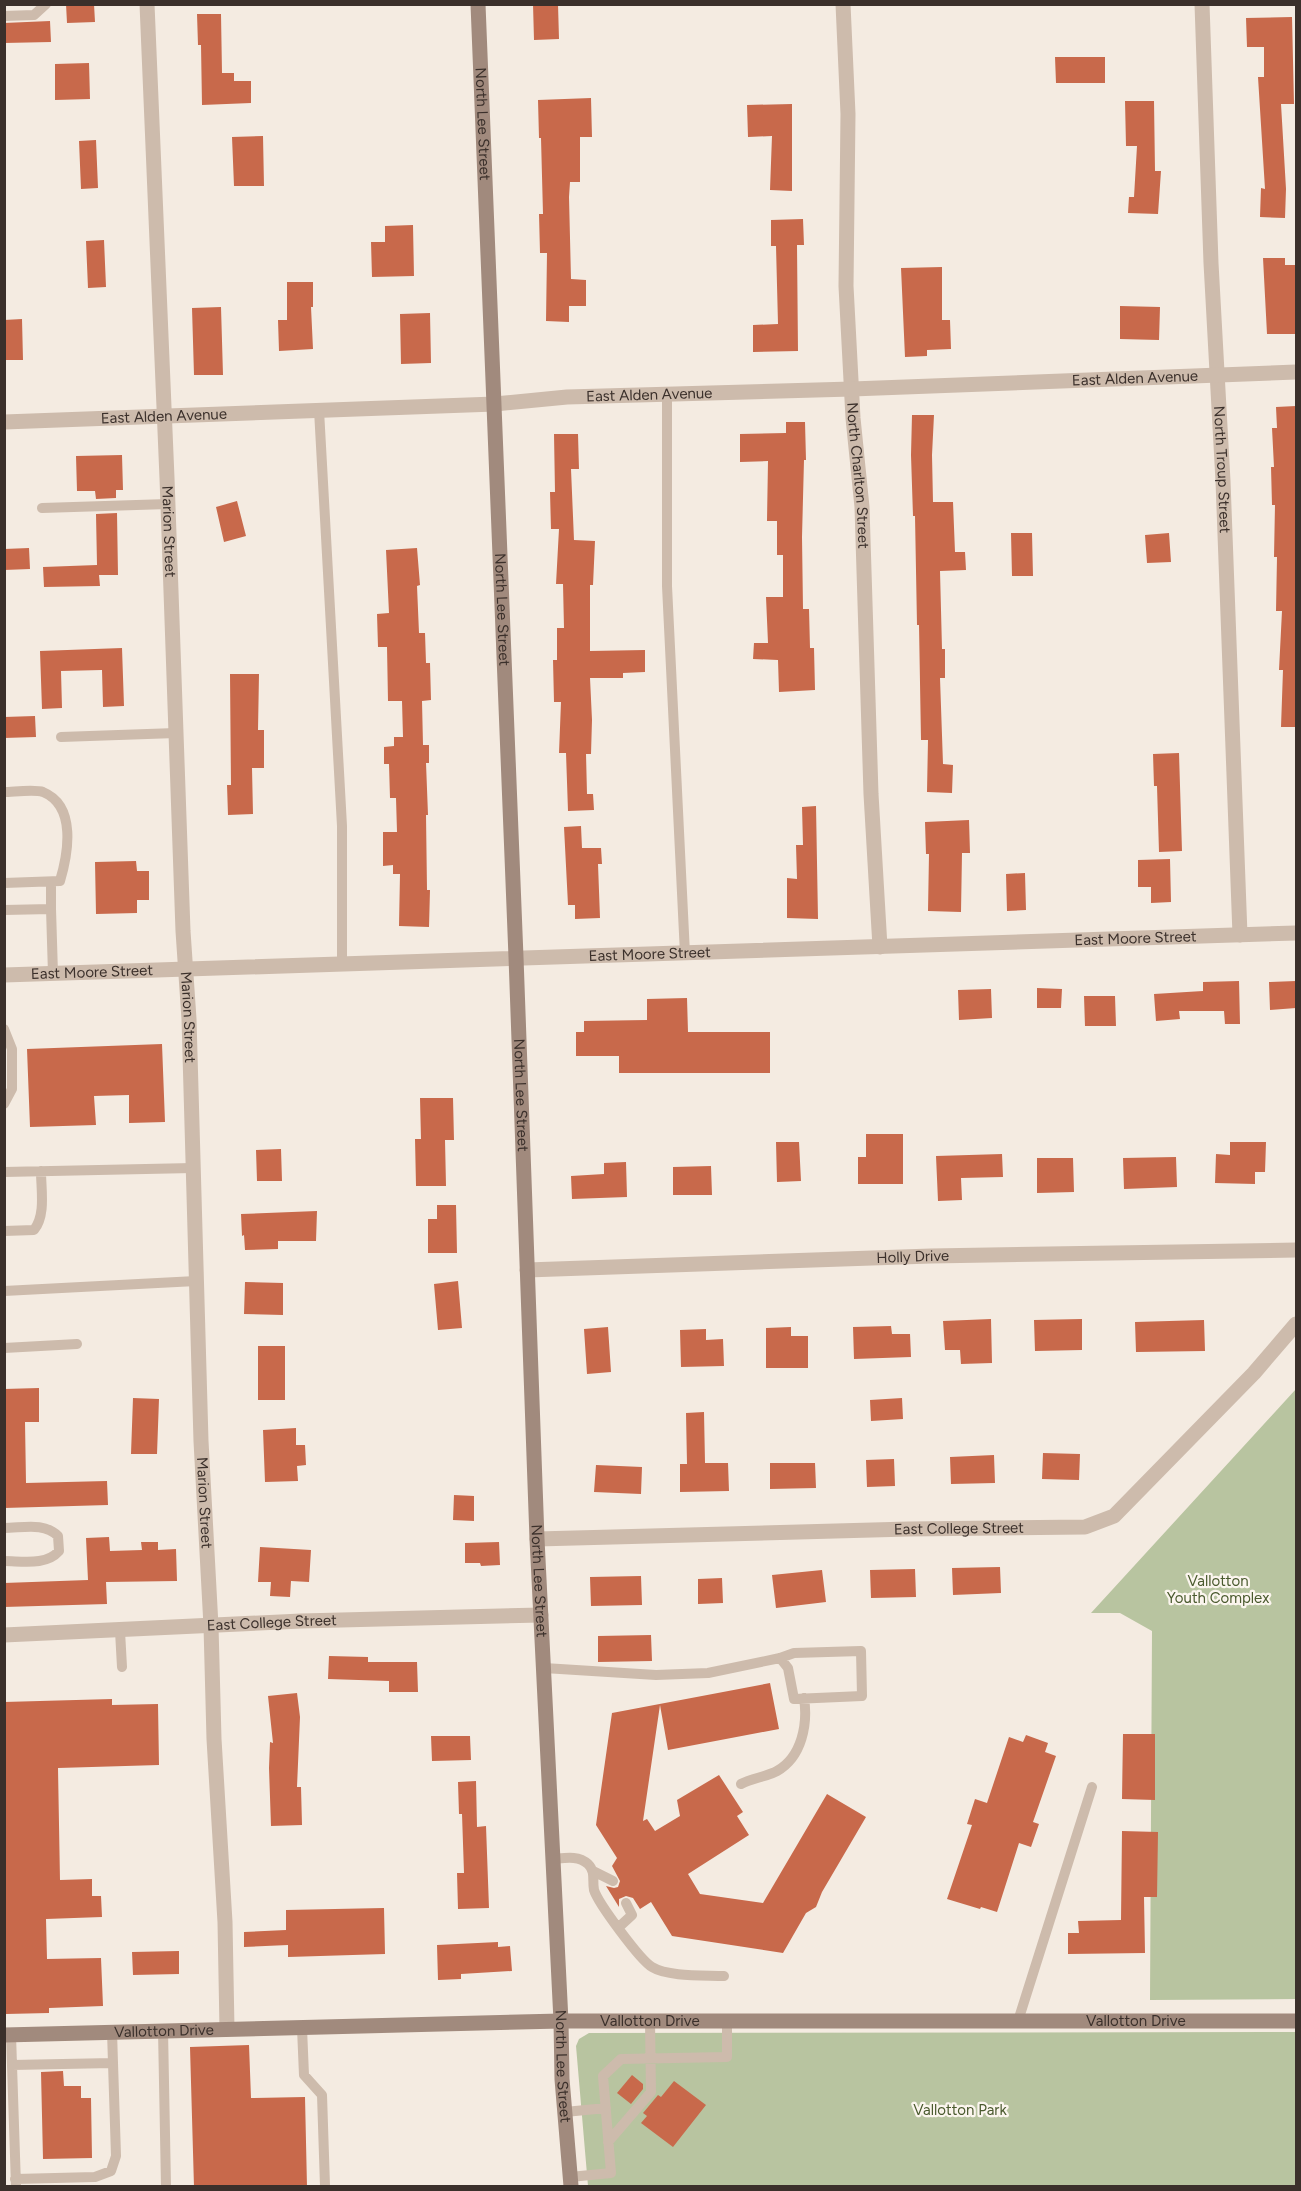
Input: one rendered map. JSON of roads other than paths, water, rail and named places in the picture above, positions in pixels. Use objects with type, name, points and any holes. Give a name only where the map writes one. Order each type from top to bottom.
[{"type":"street","name":"Marion Street","points":[[147,4],[186,970],[201,1441],[211,1626],[214,1739],[225,1922],[227,2029]]},
{"type":"street","name":"North Lee Street","points":[[478,4],[537,1539],[562,2079],[571,2182]]},
{"type":"street","name":"North Charlton Street","points":[[843,4],[848,114],[846,286],[862,507],[871,794],[880,947]]},
{"type":"street","name":"North Troup Street","points":[[1202,4],[1240,935]]},
{"type":"street","name":"East Alden Avenue","points":[[4,422],[164,418],[495,404],[567,397],[1296,372]]},
{"type":"street","name":"East Moore Street","points":[[4,975],[1296,933]]},
{"type":"street","name":"Holly Drive","points":[[527,1270],[931,1256],[1296,1250]]},
{"type":"street","name":"East College Street","points":[[537,1539],[909,1529],[1085,1527],[1114,1516],[1254,1373],[1296,1324]]},
{"type":"street","name":"East College Street","points":[[4,1635],[301,1621],[541,1615]]},
{"type":"street","name":"Vallotton Drive","points":[[8,2035],[561,2021],[1296,2021]]},
{"type":"lane","points":[[4,16],[34,15],[46,4]]},
{"type":"lane","points":[[667,394],[667,586],[685,954]]},
{"type":"lane","points":[[319,411],[342,826],[342,964]]},
{"type":"lane","points":[[42,508],[168,504]]},
{"type":"lane","points":[[61,737],[176,733]]},
{"type":"lane","points":[[4,792],[42,791],[57,803],[66,817],[67,858],[60,881],[4,883]]},
{"type":"lane","points":[[51,882],[53,974]]},
{"type":"lane","points":[[4,910],[51,909]]},
{"type":"lane","points":[[4,1104],[12,1089],[12,1049],[5,1032]]},
{"type":"lane","points":[[4,1172],[193,1168]]},
{"type":"lane","points":[[4,1231],[34,1230],[39,1223],[41,1171]]},
{"type":"lane","points":[[4,1292],[196,1281]]},
{"type":"lane","points":[[4,1348],[77,1344]]},
{"type":"lane","points":[[4,1528],[44,1527],[53,1530],[58,1536],[59,1551],[54,1557],[45,1561],[4,1561]]},
{"type":"lane","points":[[120,1631],[122,1667]]},
{"type":"lane","points":[[544,1668],[656,1675],[708,1672],[780,1658],[794,1653],[861,1651],[862,1696],[794,1699],[788,1668],[780,1658]]},
{"type":"lane","points":[[741,1784],[752,1778],[777,1771],[793,1758],[806,1726],[804,1698]]},
{"type":"lane","points":[[1018,2021],[1092,1787]]},
{"type":"lane","points":[[553,1859],[579,1858],[593,1871],[613,1881]]},
{"type":"lane","points":[[593,1871],[594,1891],[636,1953],[657,1970],[724,1976]]},
{"type":"lane","points":[[619,1928],[632,1915],[626,1903]]},
{"type":"lane","points":[[608,2142],[651,2092],[650,2021]]},
{"type":"lane","points":[[571,2182],[611,2173],[603,2076],[621,2059],[727,2057],[727,2021]]},
{"type":"lane","points":[[302,2028],[304,2075],[322,2095],[325,2187]]},
{"type":"lane","points":[[163,2030],[166,2187]]},
{"type":"lane","points":[[8,2035],[16,2183],[95,2177],[111,2171],[116,2156],[112,2031]]},
{"type":"lane","points":[[10,2070],[113,2063]]},
{"type":"lane","points":[[565,2112],[606,2108]]},
{"type":"park label","name":"Vallotton Youth Complex","points":[[1218,1590]]},
{"type":"park label","name":"Vallotton Park","points":[[960,2110]]}]
